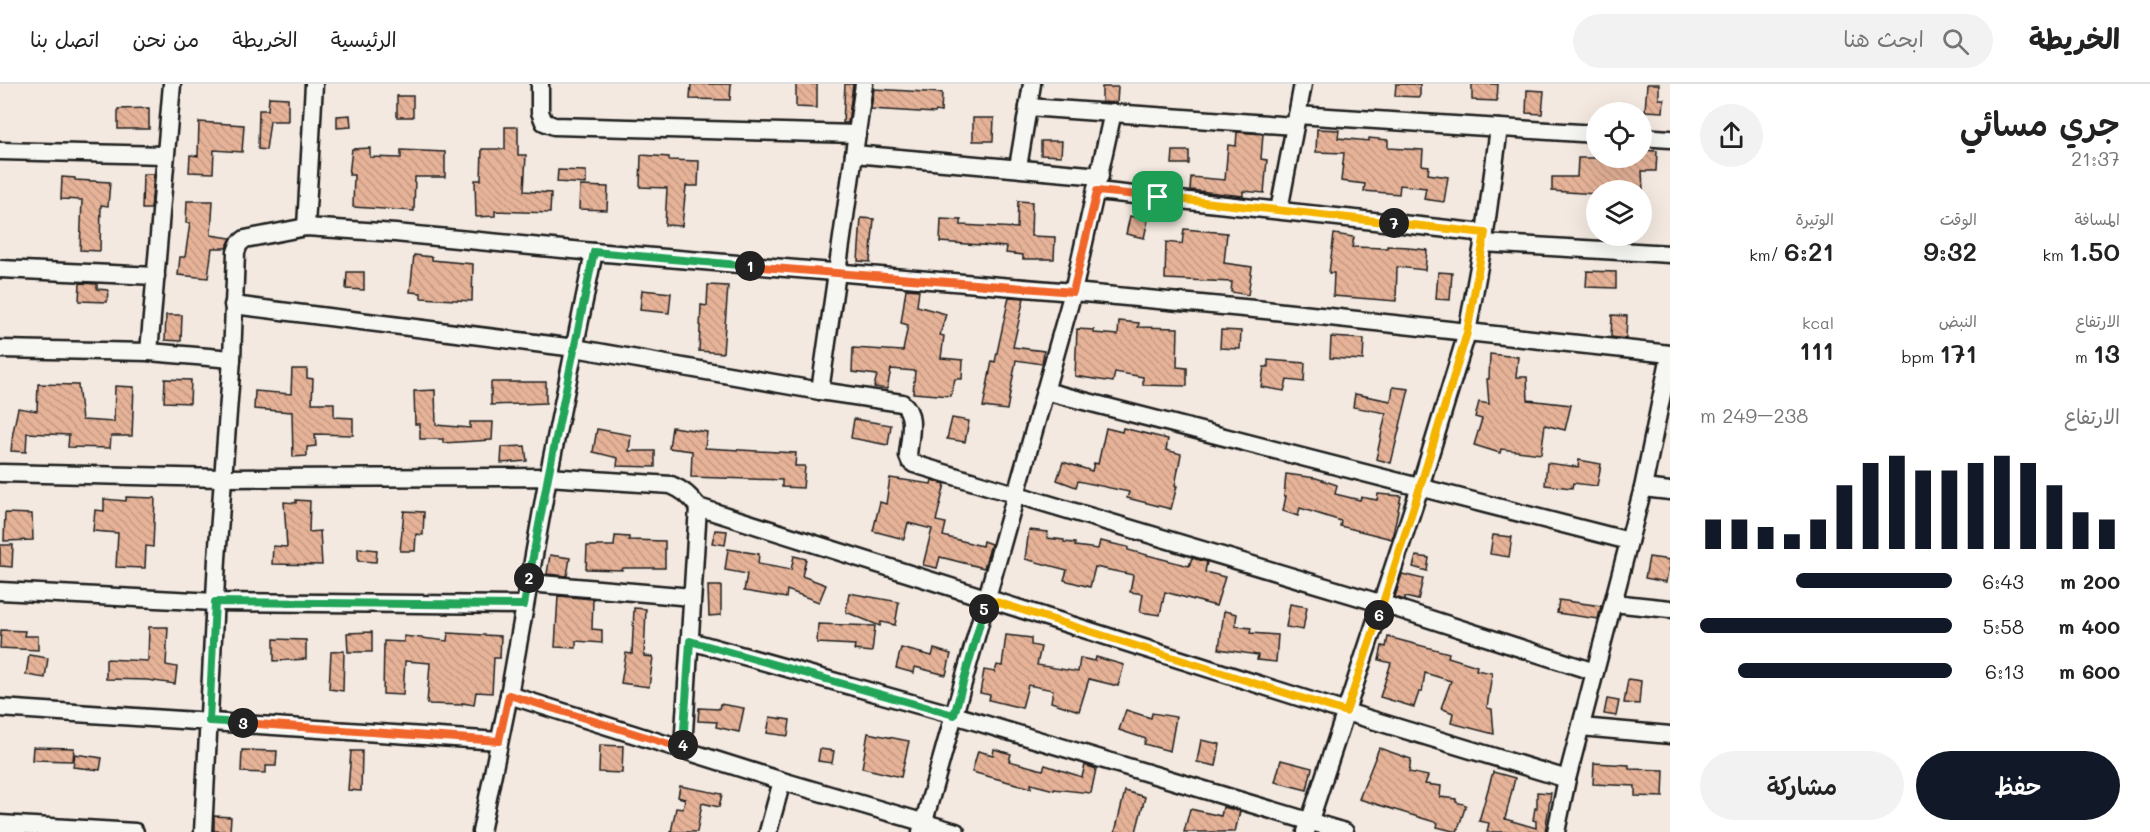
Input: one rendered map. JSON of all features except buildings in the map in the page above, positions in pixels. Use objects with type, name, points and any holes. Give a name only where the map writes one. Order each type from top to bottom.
[{"type":"street","points":[[149,352],[172,84]]},
{"type":"street","points":[[306,227],[314,84]]},
{"type":"street","points":[[540,84],[540,112],[544,122],[554,126],[857,134]]},
{"type":"street","points":[[820,391],[864,84]]},
{"type":"street","points":[[1018,167],[1032,84]]},
{"type":"street","points":[[1279,210],[1303,84]]},
{"type":"street","points":[[1028,106],[1113,112],[1586,133]]},
{"type":"street","points":[[923,827],[1073,292],[1099,184],[1113,112]]},
{"type":"street","points":[[1308,827],[1383,604],[1467,333],[1484,238],[1499,128]]},
{"type":"street","points":[[1652,138],[1670,139]]},
{"type":"street","points":[[0,151],[165,155]]},
{"type":"street","points":[[854,154],[1018,167],[1099,184],[1484,238],[1670,254]]},
{"type":"street","points":[[203,832],[222,478],[232,359],[236,252],[239,244],[245,238],[306,227],[1073,292],[1265,310],[1670,354],[1643,488],[1567,779],[1556,832]]},
{"type":"street","points":[[481,832],[509,695],[548,477],[594,252]]},
{"type":"street","points":[[0,269],[156,276]]},
{"type":"street","points":[[233,305],[575,348],[902,403],[911,415],[908,456],[910,461],[1383,604],[1595,672]]},
{"type":"street","points":[[0,349],[149,352],[232,359]]},
{"type":"street","points":[[1046,391],[1629,541]]},
{"type":"street","points":[[0,473],[222,478],[548,477],[670,485],[690,496],[698,507],[1346,712],[1567,779]]},
{"type":"street","points":[[1643,488],[1670,491]]},
{"type":"street","points":[[682,748],[698,507]]},
{"type":"street","points":[[529,583],[692,597]]},
{"type":"street","points":[[0,591],[215,602],[524,605]]},
{"type":"street","points":[[1613,603],[1670,609]]},
{"type":"street","points":[[690,641],[954,715],[1308,827],[1345,832]]},
{"type":"street","points":[[509,695],[682,748],[923,827],[956,832]]},
{"type":"street","points":[[0,708],[499,741]]},
{"type":"street","points":[[1581,727],[1670,735]]},
{"type":"street","points":[[768,832],[782,781]]},
{"type":"street","points":[[0,824],[135,832]]},
{"type":"route","points":[[1097,191],[1158,197],[1485,233],[1467,333],[1383,604],[1346,712],[987,599],[954,715],[690,641],[682,748],[509,695],[499,741],[209,721],[215,602],[524,605],[594,252],[1073,292],[1097,191]]}]
